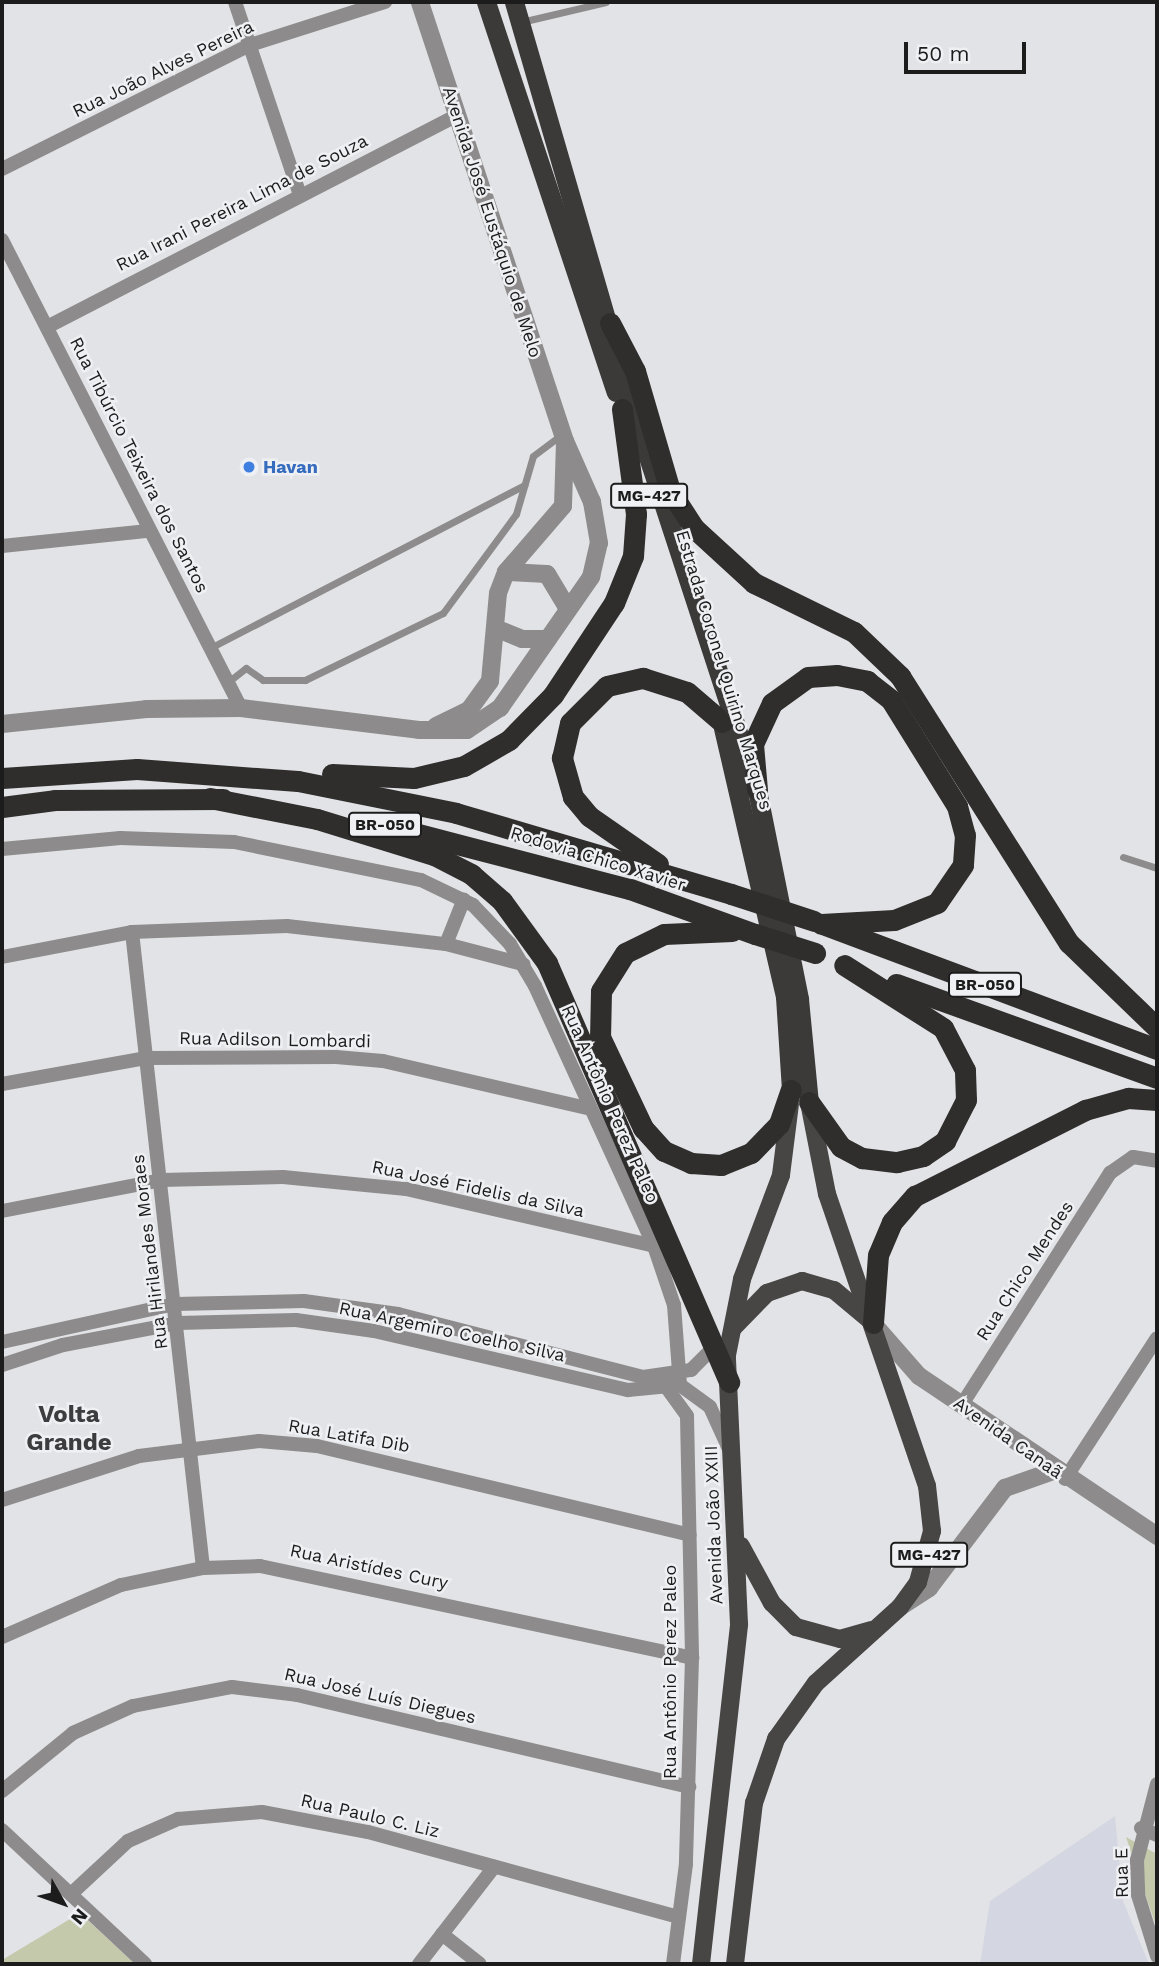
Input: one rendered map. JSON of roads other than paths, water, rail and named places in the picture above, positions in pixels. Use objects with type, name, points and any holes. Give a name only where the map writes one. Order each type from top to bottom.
[{"type":"highway","name":"Estrada Coronel Quirino Marques","points":[[486,2],[622,409],[722,722],[792,998]]},
{"type":"highway","name":"Estrada Coronel Quirino Marques","points":[[514,2],[610,323],[757,790],[792,998]]},
{"type":"highway","points":[[610,323],[631,362],[670,491],[694,528],[754,583],[854,632],[900,676],[1069,943],[1157,1028]]},
{"type":"highway","points":[[239,774],[390,779],[438,774],[486,755],[530,722],[614,603],[633,556],[636,514],[622,409]]},
{"type":"highway","points":[[757,790],[753,744],[762,717],[794,684],[837,675],[867,681],[891,700],[957,806],[965,835],[963,865],[937,903],[894,920],[818,923]]},
{"type":"highway","points":[[678,877],[589,816],[573,797],[564,740],[593,695],[643,678],[687,692],[722,722]]},
{"type":"highway","name":"Rodovia Chico Xavier","points":[[2,778],[137,769],[239,774],[444,810],[678,877],[818,923],[1157,1049]]},
{"type":"highway","points":[[209,798],[317,819],[424,851],[471,874],[502,901],[547,963],[716,1345],[729,1382]]},
{"type":"highway","name":"Rodovia Chico Xavier","points":[[2,807],[55,800],[209,798],[320,810],[461,841],[815,953],[1157,1079]]},
{"type":"highway","points":[[752,932],[664,934],[625,953],[601,991],[600,1037],[643,1128],[664,1151],[691,1163],[721,1165],[751,1153],[773,1135],[800,1096],[842,1147],[886,1162],[934,1150],[965,1107],[965,1070],[943,1028],[844,965]]},
{"type":"highway","name":"MG-427","points":[[792,998],[800,1096]]},
{"type":"highway","points":[[873,1323],[878,1255],[891,1222],[915,1196],[1085,1110],[1128,1098],[1157,1100]]},
{"type":"main road","name":"MG-427","points":[[735,1964],[754,1803],[776,1739],[816,1683],[900,1607],[929,1555],[931,1507],[873,1323],[827,1194],[800,1096]]},
{"type":"main road","name":"Avenida João XXIII","points":[[701,1964],[729,1751],[740,1543],[729,1382],[732,1329],[742,1279],[781,1175],[800,1096]]},
{"type":"main road","points":[[732,1329],[767,1293],[802,1281],[834,1290],[873,1323]]},
{"type":"main road","name":"MG-427","points":[[740,1543],[772,1602],[796,1627],[840,1639],[883,1625]]},
{"type":"street","points":[[235,2],[299,192]]},
{"type":"street","name":"Rua João Alves Pereira","points":[[2,169],[250,45],[385,2]]},
{"type":"street","name":"Avenida José Eustáquio de Melo","points":[[420,2],[564,438],[592,502],[599,543],[596,567],[568,609]]},
{"type":"street","name":"Rua Irani Pereira Lima de Souza","points":[[47,327],[299,192],[456,116]]},
{"type":"street","name":"Rua Tibúrcio Teixeira dos Santos","points":[[2,240],[148,531],[241,708]]},
{"type":"street","points":[[419,730],[446,724],[478,702],[494,668],[495,628],[506,572],[563,506],[564,438]]},
{"type":"street","points":[[2,546],[148,531]]},
{"type":"street","points":[[2,724],[146,709],[241,708],[419,730],[467,730],[491,718],[568,609],[547,574],[506,572]]},
{"type":"street","points":[[495,628],[522,639],[548,639]]},
{"type":"street","points":[[2,849],[121,838],[234,842],[421,880],[464,899],[446,944]]},
{"type":"street","name":"Rua Antônio Perez Paleo","points":[[464,899],[523,964],[586,1108],[654,1247],[674,1306],[680,1380]]},
{"type":"street","points":[[2,957],[132,932],[287,926],[446,944],[523,964]]},
{"type":"street","name":"Rua Hirilandes Moraes","points":[[132,932],[204,1568]]},
{"type":"street","name":"Rua Adilson Lombardi","points":[[2,1084],[147,1058],[383,1061],[586,1108]]},
{"type":"street","name":"Rua Chico Mendes","points":[[961,1406],[1124,1160],[1157,1161]]},
{"type":"street","name":"Rua José Fidelis da Silva","points":[[2,1211],[161,1180],[343,1180],[654,1247]]},
{"type":"street","name":"Rua Argemiro Coelho Silva","points":[[2,1342],[175,1304],[361,1307],[664,1383]]},
{"type":"street","name":"Rua Argemiro Coelho Silva","points":[[2,1365],[63,1345],[178,1323],[344,1326],[628,1391],[680,1380],[732,1329]]},
{"type":"street","name":"Avenida Canaã","points":[[873,1323],[904,1362],[961,1406],[1059,1475],[1157,1536]]},
{"type":"street","points":[[900,1607],[929,1588],[1005,1488],[1059,1475],[1157,1338]]},
{"type":"street","points":[[680,1380],[710,1407],[733,1455]]},
{"type":"street","name":"Rua Antônio Perez Paleo","points":[[664,1383],[687,1416],[692,1658],[689,1787],[673,1964]]},
{"type":"street","name":"Rua Latifa Dib","points":[[2,1500],[92,1467],[191,1446],[317,1446],[690,1535]]},
{"type":"street","name":"Rua Aristídes Cury","points":[[2,1637],[82,1598],[204,1568],[260,1566],[317,1573],[692,1658]]},
{"type":"street","name":"Rua José Luís Diegues","points":[[2,1791],[85,1728],[133,1706],[232,1687],[297,1695],[689,1787]]},
{"type":"street","name":"Rua E","points":[[1157,1784],[1142,1828],[1138,1895],[1157,1956]]},
{"type":"street","name":"Rua Paulo C. Liz","points":[[71,1894],[128,1842],[178,1819],[226,1811],[368,1832],[678,1917]]},
{"type":"street","points":[[1142,1828],[1157,1835]]},
{"type":"street","points":[[2,1830],[145,1964]]},
{"type":"street","points":[[419,1964],[494,1867]]},
{"type":"street","points":[[442,1934],[480,1964]]},
{"type":"lane","points":[[521,22],[606,2]]},
{"type":"lane","points":[[228,683],[246,668],[270,682],[305,680],[443,613],[516,514],[533,456],[564,438]]},
{"type":"lane","points":[[210,648],[524,485]]},
{"type":"lane","points":[[1123,857],[1157,868]]},
{"type":"place","name":"Havan","points":[[249,467]]},
{"type":"district","name":"Volta Grande","points":[[69,1429]]}]
